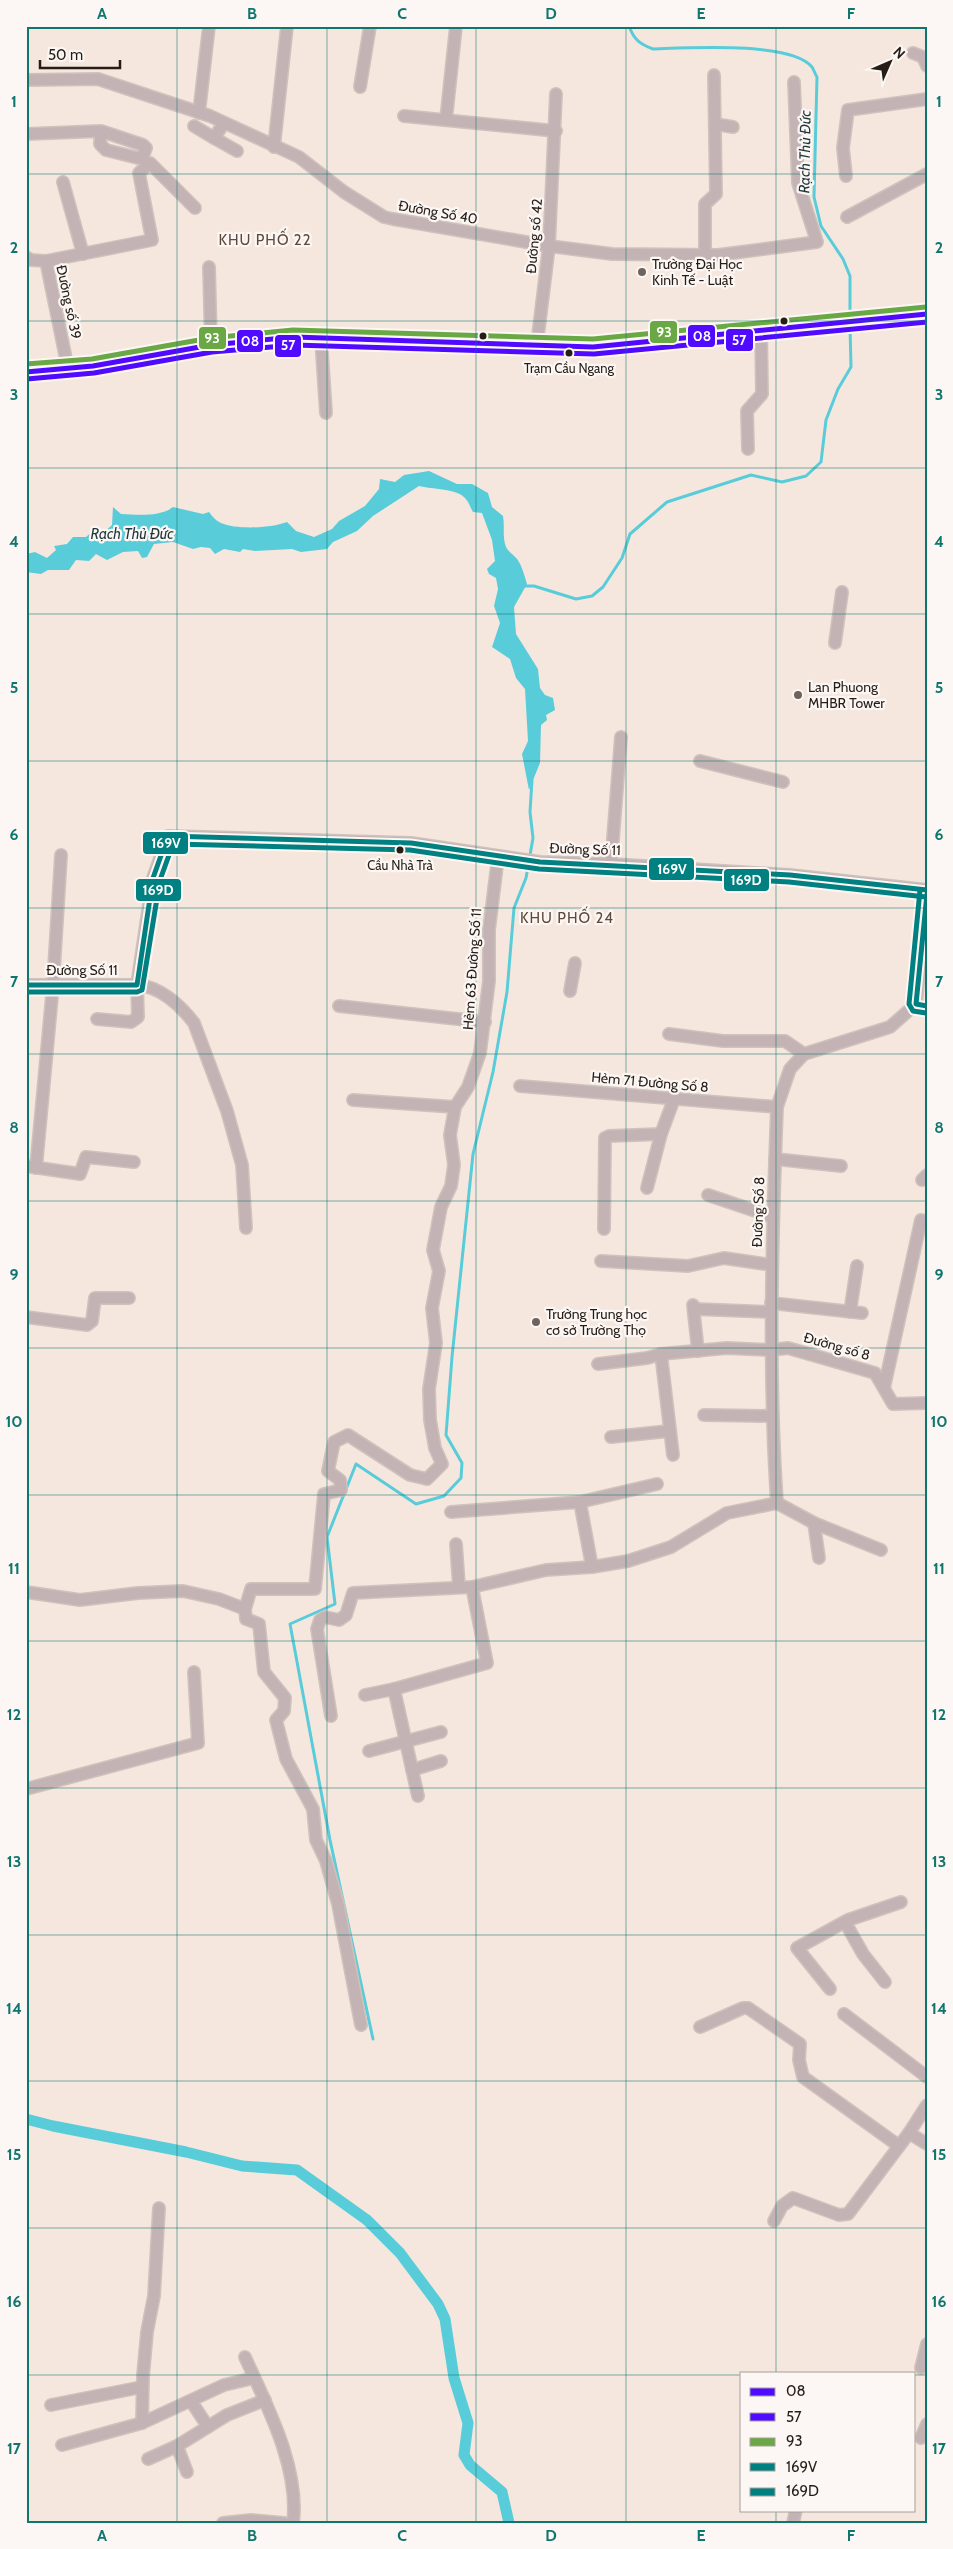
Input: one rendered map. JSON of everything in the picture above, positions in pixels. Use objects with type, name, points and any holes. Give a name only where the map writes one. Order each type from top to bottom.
[{"type":"main road","points":[[26,372],[68,369],[211,345],[294,337],[593,347],[927,314]]},
{"type":"street","points":[[200,113],[209,26]]},
{"type":"street","points":[[274,147],[287,26]]},
{"type":"street","points":[[360,88],[370,26]]},
{"type":"street","points":[[446,120],[456,26]]},
{"type":"street","points":[[913,53],[923,57],[927,66]]},
{"type":"street","points":[[705,254],[705,204],[716,194],[714,75]]},
{"type":"street","name":"Đường Số 40","points":[[26,80],[98,78],[200,113],[299,157],[344,192],[384,217],[550,246],[612,254],[718,255],[816,242],[798,183],[794,82]]},
{"type":"street","name":"Đường số 42","points":[[537,344],[550,246],[556,94]]},
{"type":"street","points":[[846,176],[843,148],[848,110],[927,99]]},
{"type":"street","points":[[404,116],[556,131]]},
{"type":"street","points":[[214,138],[224,123]]},
{"type":"street","points":[[715,124],[733,127]]},
{"type":"street","points":[[194,126],[237,151]]},
{"type":"street","points":[[26,134],[101,131]]},
{"type":"street","points":[[46,261],[152,240],[139,173],[150,163],[195,208]]},
{"type":"street","points":[[847,217],[927,174]]},
{"type":"street","points":[[63,182],[83,254]]},
{"type":"street","name":"Đường số 39","points":[[26,257],[31,260],[46,261],[68,369]]},
{"type":"street","points":[[209,267],[211,345]]},
{"type":"street","points":[[748,449],[747,412],[762,394],[761,331]]},
{"type":"street","points":[[321,338],[326,412]]},
{"type":"street","points":[[835,643],[842,592]]},
{"type":"street","points":[[611,864],[621,737]]},
{"type":"street","points":[[700,762],[783,782]]},
{"type":"street","name":"Đường Số 11","points":[[26,985],[137,985],[153,878],[168,836],[195,835],[242,839],[411,843],[540,862],[611,864],[790,875],[927,891]]},
{"type":"street","points":[[61,856],[53,985],[31,1167],[80,1174],[86,1157],[134,1162]]},
{"type":"street","name":"Hẻm 63 Đường Số 11","points":[[455,1107],[468,1087],[480,1053],[489,981],[489,930],[500,857]]},
{"type":"street","points":[[669,1034],[723,1041],[785,1042],[804,1054],[890,1028],[921,1005],[927,891]]},
{"type":"street","points":[[570,992],[575,963]]},
{"type":"street","points":[[97,1019],[131,1022],[135,1020],[138,1017],[137,985],[151,987],[174,1002],[194,1023],[227,1111],[242,1165],[246,1228]]},
{"type":"street","points":[[339,1006],[485,1022]]},
{"type":"street","name":"Đường Số 8","points":[[776,1503],[771,1416],[770,1350],[777,1107],[790,1069],[804,1054]]},
{"type":"street","name":"Hẻm 71 Đường Số 8","points":[[520,1086],[777,1107]]},
{"type":"street","points":[[647,1188],[661,1134],[674,1099]]},
{"type":"street","points":[[353,1100],[455,1107],[450,1135],[453,1172],[451,1186],[441,1207],[432,1250],[439,1272],[432,1308],[436,1343],[429,1389],[430,1420],[435,1448],[442,1464],[427,1479],[410,1475],[348,1435],[334,1442],[328,1471],[340,1480],[341,1490],[324,1494],[315,1589],[251,1589],[245,1609],[246,1619],[259,1624],[264,1672],[285,1698],[284,1712],[276,1720],[286,1759],[312,1809],[316,1840],[326,1861],[338,1904],[361,2025]]},
{"type":"street","points":[[604,1229],[605,1138],[609,1136],[661,1134]]},
{"type":"street","points":[[775,1159],[841,1166]]},
{"type":"street","points":[[708,1195],[773,1217]]},
{"type":"street","points":[[884,1388],[921,1220],[927,1222]]},
{"type":"street","points":[[601,1261],[688,1266],[724,1258],[772,1265]]},
{"type":"street","points":[[698,1351],[694,1307],[771,1307],[856,1312],[857,1266]]},
{"type":"street","points":[[26,1317],[87,1325],[92,1320],[95,1298],[129,1298]]},
{"type":"street","name":"Đường số 8","points":[[598,1364],[661,1354],[727,1348],[770,1350],[788,1348],[875,1373],[893,1404],[927,1402]]},
{"type":"street","points":[[661,1354],[673,1455]]},
{"type":"street","points":[[704,1415],[771,1416]]},
{"type":"street","points":[[611,1437],[669,1431]]},
{"type":"street","points":[[451,1512],[580,1502],[657,1484]]},
{"type":"street","points":[[580,1502],[592,1567]]},
{"type":"street","points":[[330,1716],[317,1629],[320,1620],[325,1617],[339,1620],[346,1615],[353,1593],[357,1591],[472,1586],[546,1570],[592,1567],[628,1561],[671,1547],[727,1513],[776,1503],[814,1523],[881,1550]]},
{"type":"street","points":[[814,1523],[819,1558]]},
{"type":"street","points":[[456,1544],[459,1587]]},
{"type":"street","points":[[365,1694],[394,1689],[487,1663],[472,1586]]},
{"type":"street","points":[[26,1592],[80,1600],[138,1593],[183,1591],[245,1609]]},
{"type":"street","points":[[26,1789],[198,1743],[194,1672]]},
{"type":"street","points":[[394,1689],[418,1796]]},
{"type":"street","points":[[369,1751],[441,1732]]},
{"type":"street","points":[[412,1770],[441,1761]]},
{"type":"street","points":[[830,1989],[797,1948],[845,1922],[901,1902]]},
{"type":"street","points":[[845,1922],[863,1954],[885,1982]]},
{"type":"street","points":[[700,2027],[743,2008],[748,2008],[800,2044],[799,2060],[803,2077],[899,2146]]},
{"type":"street","points":[[844,2014],[927,2077]]},
{"type":"street","points":[[774,2221],[782,2206],[794,2198],[846,2216],[909,2133],[927,2105]]},
{"type":"street","points":[[909,2133],[927,2144]]},
{"type":"street","points":[[142,2422],[142,2388],[147,2332],[154,2296],[159,2208]]},
{"type":"street","points":[[921,2368],[927,2344]]},
{"type":"street","points":[[245,2357],[274,2420],[290,2478],[294,2510],[293,2523]]},
{"type":"street","points":[[62,2445],[142,2422],[224,2386],[254,2378]]},
{"type":"street","points":[[52,2405],[142,2388]]},
{"type":"street","points":[[148,2459],[177,2446],[226,2415],[265,2400]]},
{"type":"street","points":[[190,2401],[208,2427]]},
{"type":"street","points":[[922,2438],[927,2424]]},
{"type":"street","points":[[177,2446],[187,2472]]},
{"type":"street","points":[[223,2523],[251,2520],[284,2523]]},
{"type":"water","name":"Rạch Thủ Đức","points":[[429,471],[457,484],[472,484],[488,493],[492,507],[503,516],[506,547],[518,560],[527,584],[514,607],[516,634],[538,669],[540,688],[545,695],[553,698],[555,710],[546,715],[547,720],[541,725],[540,763],[529,790],[522,754],[528,741],[525,689],[516,678],[510,659],[492,647],[500,623],[494,606],[498,589],[496,578],[489,574],[487,569],[495,561],[492,540],[482,513],[473,512],[462,495],[419,486],[373,516],[357,531],[333,542],[327,549],[301,552],[292,549],[255,551],[243,549],[240,552],[224,549],[215,554],[210,548],[201,547],[193,549],[173,542],[154,544],[147,557],[142,558],[138,551],[123,552],[107,560],[96,554],[89,561],[76,560],[69,570],[48,570],[41,574],[26,572],[26,554],[35,552],[47,558],[56,550],[54,546],[67,544],[73,537],[86,537],[94,530],[102,534],[112,525],[113,507],[121,514],[155,514],[173,507],[203,514],[209,512],[219,522],[236,527],[264,527],[287,522],[296,531],[314,537],[332,529],[339,521],[365,506],[379,489],[380,479],[395,482],[404,475]]},
{"type":"waterway","name":"Rạch Thủ Đức","points":[[629,26],[638,41],[653,49],[712,47],[761,50],[783,53],[800,59],[812,67],[817,77],[814,197],[821,226],[843,259],[850,276],[850,318]]},
{"type":"waterway","name":"Rạch Thủ Đức","points":[[523,586],[534,586],[576,599],[592,596],[603,587],[622,558],[630,534],[667,502],[751,475],[782,482],[806,476],[821,462],[826,420],[838,389],[851,367],[850,326]]},
{"type":"waterway","points":[[373,2039],[330,1840],[290,1624],[335,1604],[327,1537],[356,1464],[416,1504],[444,1496],[461,1478],[462,1463],[446,1435],[452,1357],[473,1154],[493,1072],[507,992],[514,908],[526,878],[533,838],[530,812],[532,780]]},
{"type":"waterway","points":[[26,2119],[186,2152],[242,2166],[297,2170],[367,2220],[400,2253],[438,2304],[445,2319],[454,2378],[468,2423],[464,2455],[470,2465],[502,2492],[509,2523]]},
{"type":"transit line","name":"93","points":[[26,364],[92,359],[210,338],[293,330],[593,339],[926,307]]},
{"type":"transit line","name":"08","points":[[26,372],[93,366],[211,345],[294,337],[593,347],[927,314]]},
{"type":"transit line","name":"57","points":[[27,379],[94,373],[212,352],[294,345],[594,354],[927,322]]},
{"type":"transit line","name":"169V","points":[[26,985],[137,985],[153,878],[168,836],[411,843],[540,862],[790,875],[927,890]]},
{"type":"transit line","name":"169D","points":[[26,992],[137,992],[142,990],[160,880],[173,844],[410,850],[539,869],[789,882],[926,897]]},
{"type":"transit line","name":"169D","points":[[920,890],[909,1004],[913,1011],[926,1013]]},
{"type":"transit line","name":"169V","points":[[927,894],[916,1004],[927,1006]]},
{"type":"place","name":"Trường Đại Học Kinh Tế - Luật","points":[[642,272]]},
{"type":"place","name":"Trạm Cầu Ngang","points":[[569,353]]},
{"type":"place","name":"Lan Phuong MHBR Tower","points":[[798,695]]},
{"type":"place","name":"Cầu Nhà Trà","points":[[400,850]]},
{"type":"place","name":"Trường Trung học cơ sở Trường Thọ","points":[[536,1322]]},
{"type":"district","name":"KHU PHỐ 22","points":[[265,240]]},
{"type":"district","name":"KHU PHỐ 24","points":[[567,918]]}]
